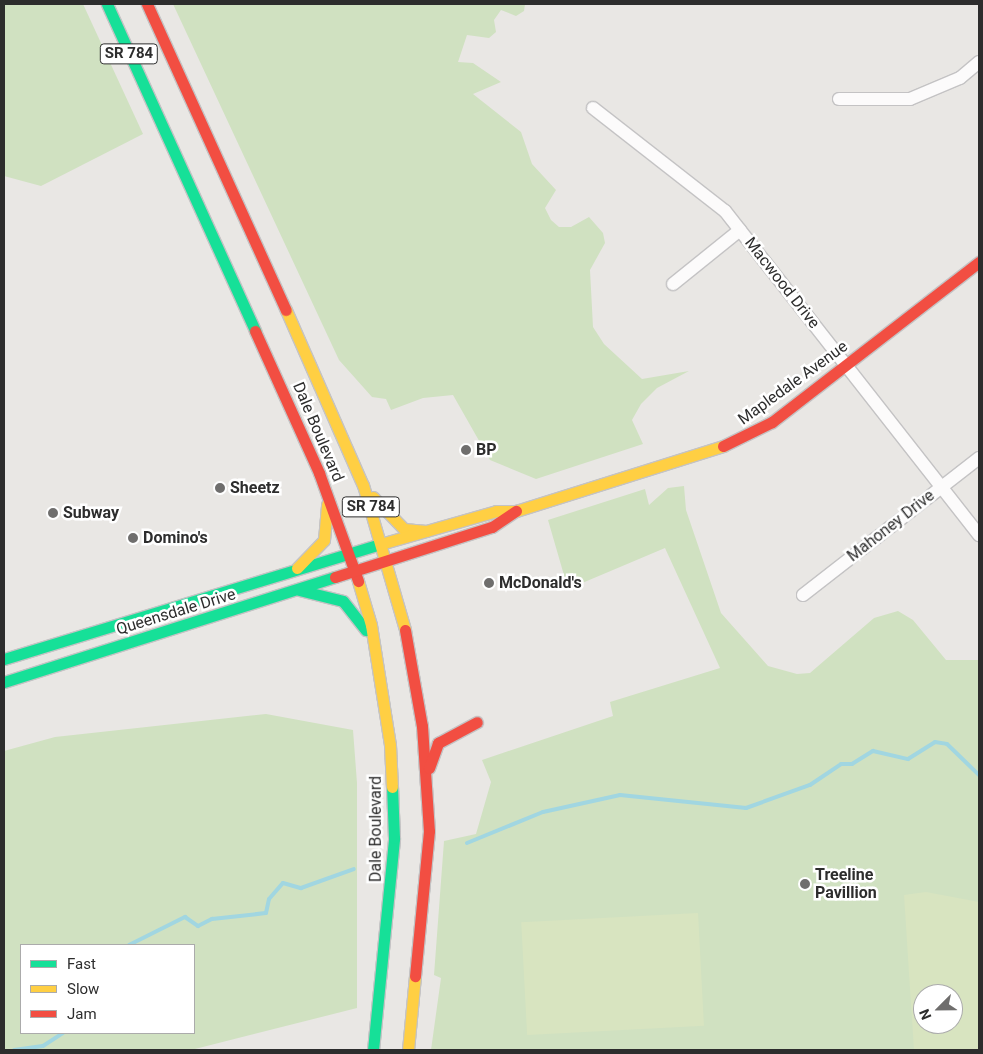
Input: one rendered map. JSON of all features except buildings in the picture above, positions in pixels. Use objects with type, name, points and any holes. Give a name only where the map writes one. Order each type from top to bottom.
[{"type":"main road","name":"Dale Boulevard","points":[[106,4],[327,492],[357,571],[375,645],[390,746],[394,838],[388,929],[373,1050]]},
{"type":"main road","name":"Dale Boulevard","points":[[148,4],[363,485],[389,560],[411,654],[427,778],[428,873],[408,1050]]},
{"type":"main road","name":"Mapledale Avenue","points":[[350,553],[496,511],[516,511],[741,440],[846,365],[979,262]]},
{"type":"main road","points":[[363,485],[396,524],[409,531],[426,531]]},
{"type":"main road","points":[[296,568],[326,536],[327,492]]},
{"type":"main road","name":"Mapledale Avenue","points":[[357,571],[499,524],[516,511]]},
{"type":"main road","name":"Queensdale Drive","points":[[4,659],[350,553]]},
{"type":"main road","name":"Queensdale Drive","points":[[4,682],[357,571]]},
{"type":"main road","points":[[299,590],[344,601],[375,645]]},
{"type":"main road","points":[[427,778],[438,743],[478,722]]},
{"type":"street","points":[[839,99],[910,99],[960,78],[979,62]]},
{"type":"street","name":"Macwood Drive","points":[[593,108],[706,193],[740,230],[979,535]]},
{"type":"street","points":[[674,284],[740,230]]},
{"type":"street","name":"Mahoney Drive","points":[[803,594],[979,458]]},
{"type":"green space","points":[[4,4],[83,4],[143,134],[41,186],[4,176]]},
{"type":"green space","points":[[173,4],[525,4],[524,11],[516,16],[501,10],[494,20],[496,32],[489,38],[467,35],[458,62],[473,63],[501,82],[473,94],[521,132],[532,164],[556,190],[545,208],[551,220],[559,227],[571,227],[589,217],[603,233],[605,243],[590,270],[593,327],[604,344],[642,379],[689,371],[657,388],[641,404],[632,420],[643,444],[536,479],[490,460],[453,395],[423,398],[391,410],[386,399],[372,397],[339,360]]},
{"type":"green space","points":[[684,486],[686,510],[721,613],[768,666],[797,674],[810,673],[874,618],[898,611],[913,620],[946,660],[979,660],[979,1050],[431,1050],[441,978],[434,975],[444,841],[476,834],[491,782],[482,760],[613,716],[610,702],[720,668],[665,548],[568,589],[548,520],[645,489],[649,505],[668,488]]},
{"type":"green space","points":[[266,714],[353,730],[357,783],[357,1008],[191,1050],[4,1050],[4,751],[55,737]]},
{"type":"green space","points":[[926,892],[979,902],[979,1050],[914,1050],[904,895]]},
{"type":"green space","points":[[698,913],[704,1026],[527,1035],[521,922]]},
{"type":"waterway","points":[[467,843],[543,812],[620,795],[746,808],[810,785],[841,764],[852,764],[873,751],[908,759],[935,742],[947,744],[979,775]]},
{"type":"waterway","points":[[131,944],[185,917],[198,926],[212,919],[266,913],[269,899],[283,883],[301,888],[354,869]]},
{"type":"waterway","points":[[14,1050],[43,1046],[61,1034]]},
{"type":"traffic: fast","points":[[107,4],[255,331]]},
{"type":"traffic: fast","points":[[4,659],[384,543]]},
{"type":"traffic: fast","points":[[4,682],[335,577]]},
{"type":"traffic: fast","points":[[299,590],[343,601],[366,630]]},
{"type":"traffic: fast","points":[[373,1050],[394,838],[392,787]]},
{"type":"traffic: slow","points":[[286,310],[363,485],[405,630]]},
{"type":"traffic: slow","points":[[384,543],[496,511],[516,511],[723,446]]},
{"type":"traffic: slow","points":[[373,497],[404,529],[426,531]]},
{"type":"traffic: slow","points":[[297,568],[324,540],[327,504]]},
{"type":"traffic: slow","points":[[358,581],[371,625],[390,745],[392,787]]},
{"type":"traffic: slow","points":[[408,1050],[415,976]]},
{"type":"traffic: jam","points":[[147,4],[286,310]]},
{"type":"traffic: jam","points":[[723,446],[772,422],[979,262]]},
{"type":"traffic: jam","points":[[255,331],[319,473],[358,581]]},
{"type":"traffic: jam","points":[[335,577],[492,527],[516,511]]},
{"type":"traffic: jam","points":[[405,630],[422,726],[429,831],[415,976]]},
{"type":"traffic: jam","points":[[429,768],[438,743],[477,722]]},
{"type":"place","name":"BP","points":[[466,450]]},
{"type":"place","name":"Sheetz","points":[[220,488]]},
{"type":"place","name":"Subway","points":[[53,513]]},
{"type":"place","name":"Domino's","points":[[133,538]]},
{"type":"place","name":"McDonald's","points":[[489,583]]},
{"type":"place","name":"Treeline Pavillion","points":[[805,884]]}]
